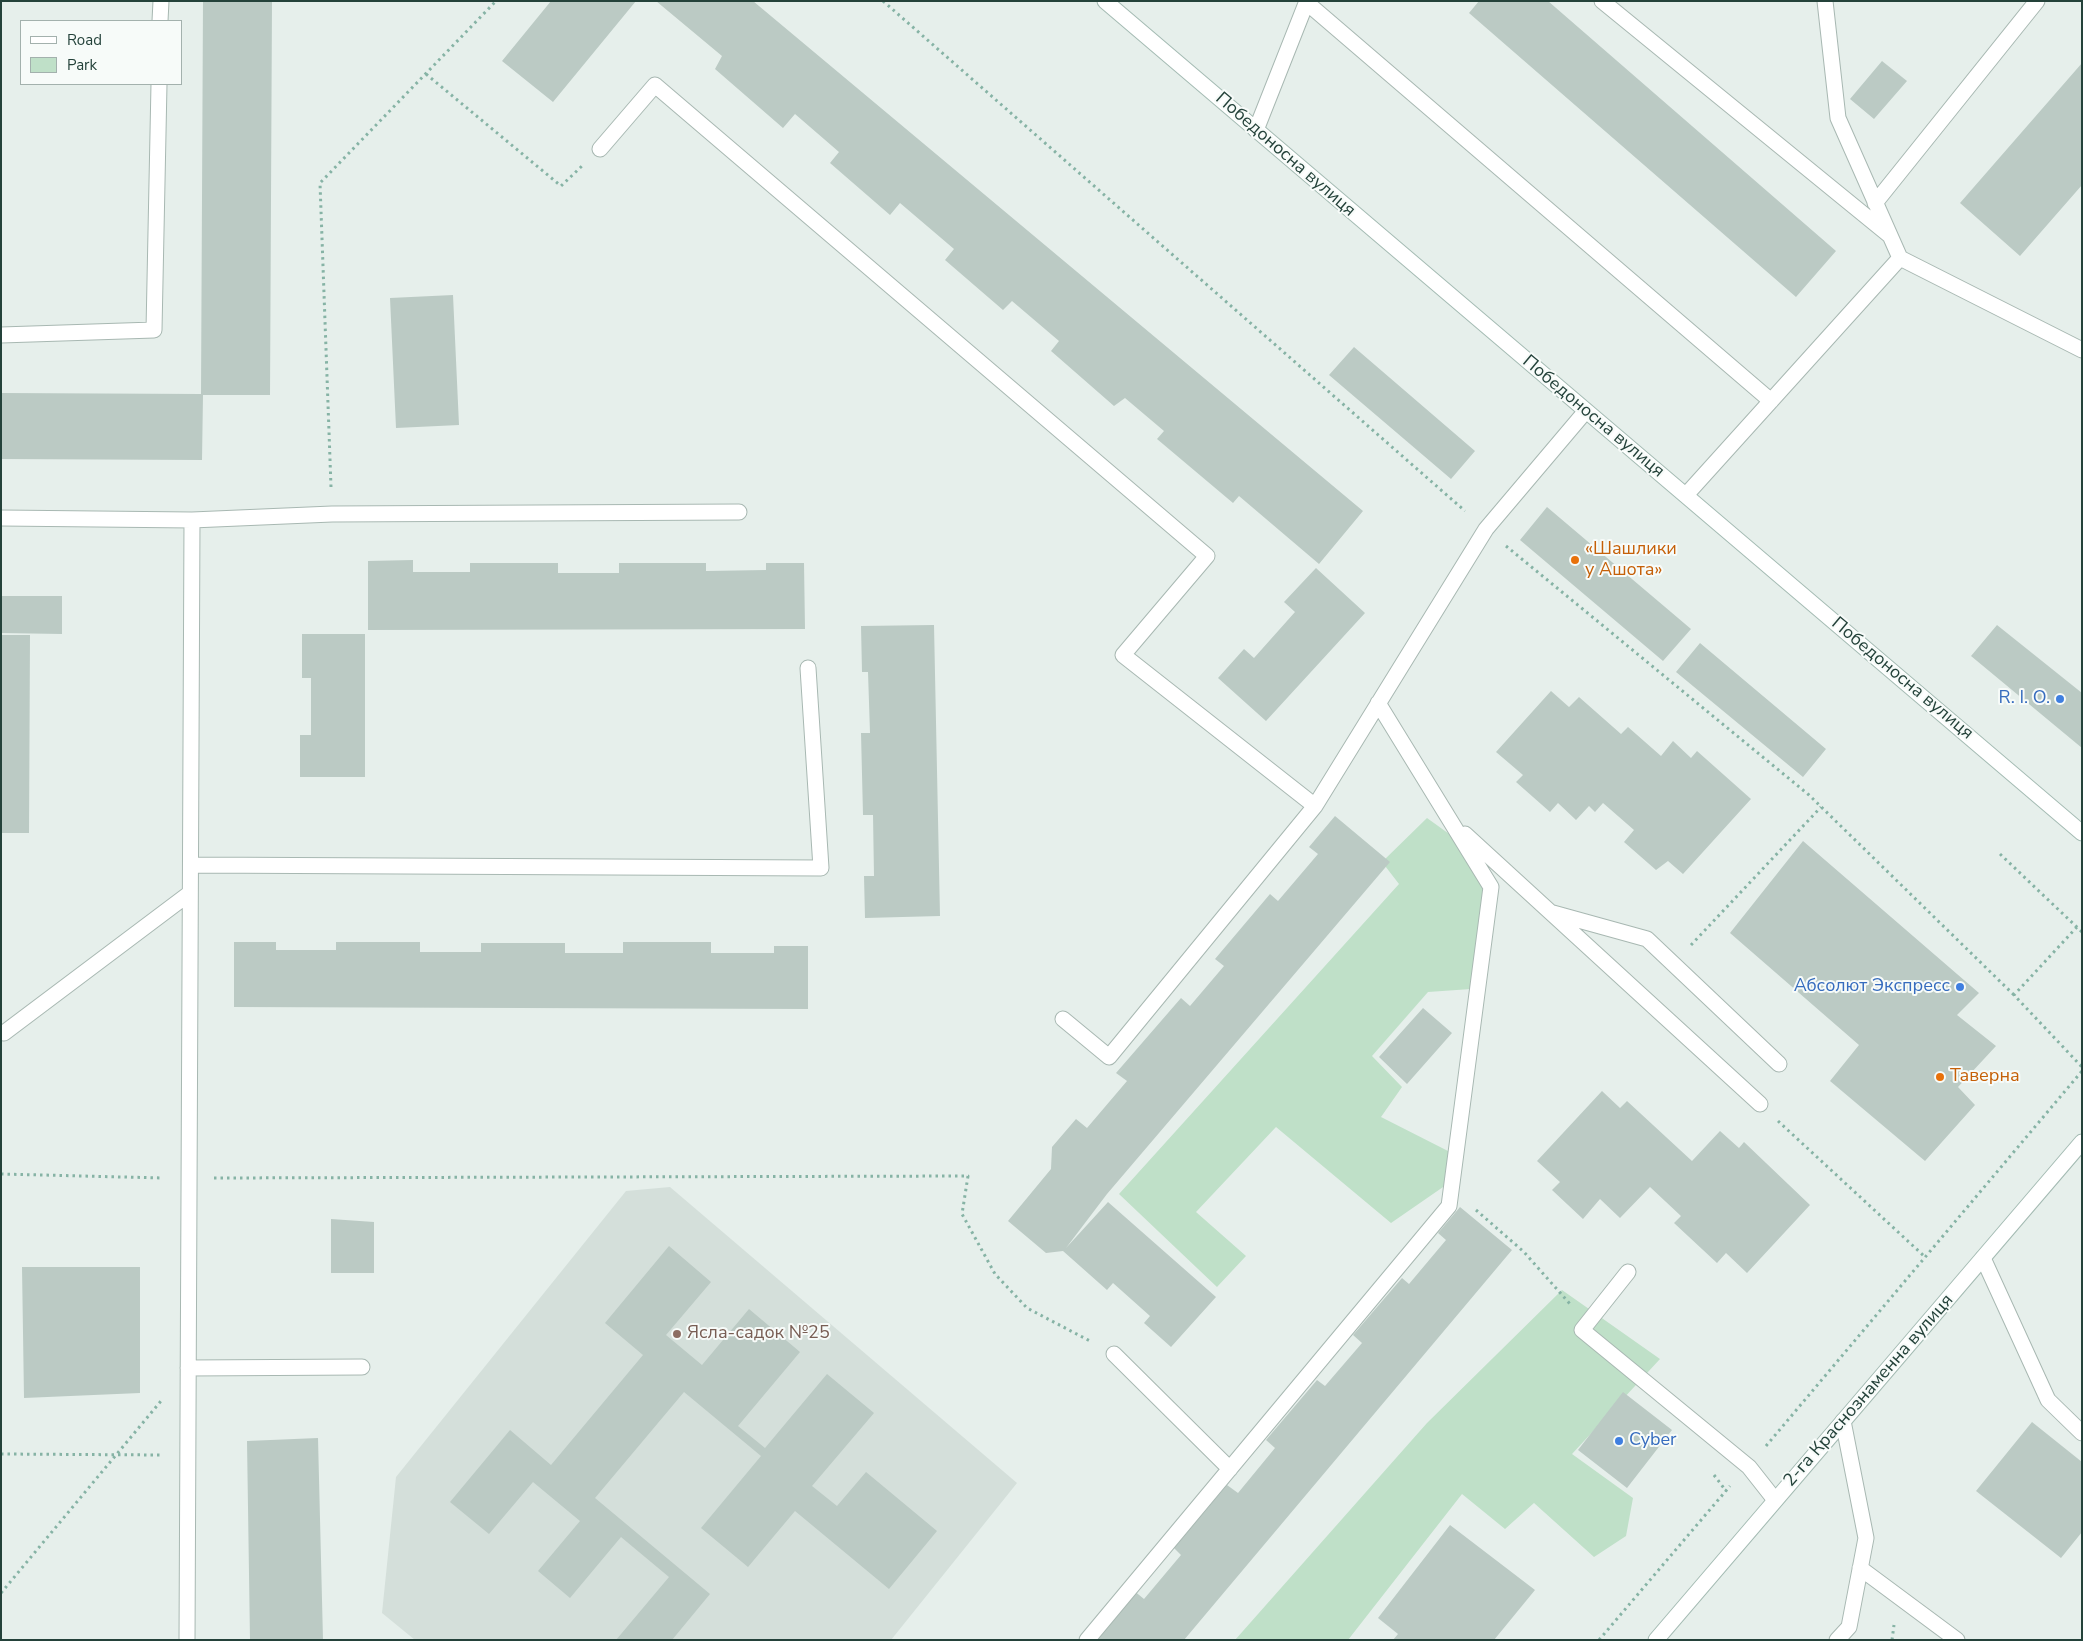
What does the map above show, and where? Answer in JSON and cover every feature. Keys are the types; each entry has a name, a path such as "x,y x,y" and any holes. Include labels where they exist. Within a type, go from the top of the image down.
{"street":[{"path":"160,20 161,1"},
{"name":"Победоносна вулиця","path":"1105,1 2082,833"},
{"path":"1602,1 1889,235"},
{"path":"1825,1 1838,118 1900,258 2082,350"},
{"path":"1875,203 2036,1"},
{"path":"1256,130 1307,2 1770,401"},
{"path":"1,334 154,330 159,85"},
{"path":"600,149 655,85 1206,556 1123,655 1315,806"},
{"path":"1686,495 1900,258"},
{"path":"1063,1019 1109,1057 1315,806 1486,529 1586,412"},
{"path":"1,518 192,520 332,514 739,512"},
{"path":"187,1640 192,520"},
{"path":"191,865 821,868 808,668"},
{"path":"1087,1640 1449,1206 1491,887 1378,703"},
{"path":"1451,821 1760,1104"},
{"path":"4,1033 190,893"},
{"path":"1549,912 1647,939 1778,1064"},
{"name":"2-га Краснознаменна вулиця","path":"1656,1640 2082,1142"},
{"path":"1983,1258 2048,1400 2082,1433"},
{"path":"1628,1272 1582,1330 1749,1467 1775,1500"},
{"path":"1114,1354 1230,1469"},
{"path":"188,1368 362,1367"},
{"path":"1837,1640 1849,1627 1866,1538 1843,1421"},
{"path":"1860,1568 1957,1640"}],"path":[{"path":"332,514 320,183 496,1"},
{"path":"883,1 1486,529 1821,807 2014,995 2082,1068"},
{"path":"426,74 561,186 600,149"},
{"path":"1673,963 1821,807"},
{"path":"2000,854 2082,932"},
{"path":"2014,995 2077,927"},
{"path":"1760,1104 1924,1256 2082,1071"},
{"path":"1,1174 189,1178 968,1176 962,1214 995,1274 1027,1308 1114,1354"},
{"path":"1,1593 188,1368"},
{"path":"1,1454 188,1456"}],"shaded area":[{"name":"Ясла-садок №25","path":"670,1187 1017,1483 891,1640 415,1640 382,1613 396,1477 626,1191"}],"green space":[{"path":"1427,818 1452,836 1486,887 1471,989 1428,992 1372,1056 1402,1087 1381,1117 1448,1151 1446,1185 1391,1223 1276,1127 1196,1212 1246,1256 1217,1287 1119,1194 1399,884 1382,862"},
{"path":"1562,1290 1660,1359 1572,1454 1633,1498 1626,1536 1594,1557 1534,1503 1505,1529 1462,1494 1348,1640 1235,1640 1427,1423"}],"building":[{"path":"203,1 272,1 270,395 203,395 202,460 1,459 1,393 201,394"},
{"path":"551,1 636,1 553,102 502,61"},
{"path":"656,1 753,1 1363,511 1319,564 1239,496 1233,503 1157,439 1164,431 1125,398 1114,406 1051,351 1059,341 1012,301 1003,310 945,260 954,249 900,203 890,215 830,163 839,152 795,114 783,128 715,69 722,56"},
{"path":"1479,1 1548,1 1836,251 1796,297 1469,13"},
{"path":"1882,61 1907,81 1874,119 1850,99"},
{"path":"2082,63 2082,185 2020,256 1960,203"},
{"path":"453,295 459,425 396,428 390,298"},
{"path":"1354,347 1475,451 1451,479 1329,375"},
{"path":"1547,507 1691,629 1663,661 1520,540"},
{"path":"413,560 413,572 470,572 470,563 558,563 558,573 619,573 619,563 706,563 706,571 766,570 766,563 804,563 805,629 368,630 368,561"},
{"path":"1316,568 1365,613 1266,721 1218,678 1244,649 1254,658 1295,612 1284,602"},
{"path":"1,596 62,596 62,634 1,633"},
{"path":"934,625 940,916 865,918 864,876 874,876 873,815 863,815 861,733 870,733 868,672 862,672 861,626"},
{"path":"1997,625 2082,693 2082,748 1971,656"},
{"path":"302,634 365,634 365,777 300,777 300,735 311,735 311,678 302,678"},
{"path":"1,635 30,635 29,833 1,833"},
{"path":"1700,643 1826,749 1803,777 1676,672"},
{"path":"1551,691 1569,707 1579,697 1621,734 1628,727 1661,756 1673,741 1691,758 1697,751 1751,799 1683,874 1668,861 1656,870 1624,842 1634,830 1603,803 1595,812 1589,806 1576,820 1558,803 1550,812 1516,782 1523,775 1496,752"},
{"path":"1335,816 1390,862 1107,1194 1066,1248 1108,1202 1216,1297 1171,1347 1144,1323 1150,1316 1113,1283 1107,1290 1063,1251 1046,1253 1008,1221 1051,1169 1052,1147 1076,1119 1087,1128 1127,1081 1116,1073 1181,998 1190,1006 1224,966 1215,959 1270,894 1278,901 1318,854 1309,847"},
{"path":"1803,841 1979,993 1957,1015 1996,1046 1958,1087 1975,1105 1925,1161 1830,1081 1859,1045 1730,933"},
{"path":"234,942 276,942 276,950 336,950 336,942 420,942 420,952 481,952 481,943 565,943 565,953 623,953 623,942 711,942 711,953 774,953 774,946 808,946 808,1009 234,1007"},
{"path":"1423,1008 1452,1033 1407,1084 1379,1057"},
{"path":"1602,1091 1620,1108 1627,1101 1692,1161 1720,1131 1739,1148 1744,1142 1810,1205 1747,1273 1726,1253 1717,1263 1674,1223 1681,1216 1650,1187 1620,1218 1600,1199 1583,1219 1552,1190 1560,1182 1537,1161"},
{"path":"1460,1207 1512,1250 1184,1640 1091,1640 1133,1590 1144,1599 1181,1555 1174,1548 1227,1485 1238,1493 1275,1448 1266,1440 1317,1380 1325,1386 1362,1343 1353,1335 1402,1278 1409,1284 1446,1240 1438,1233"},
{"path":"331,1219 374,1222 374,1273 331,1273"},
{"path":"669,1246 711,1282 666,1335 702,1365 749,1309 800,1352 738,1426 765,1448 827,1374 874,1413 812,1486 837,1506 866,1472 937,1531 889,1589 795,1511 748,1567 701,1528 761,1456 684,1392 595,1498 710,1594 672,1640 616,1640 669,1577 621,1537 570,1598 538,1571 580,1521 533,1482 489,1534 450,1502 510,1430 551,1465 643,1355 605,1323"},
{"path":"22,1267 140,1267 140,1393 24,1398"},
{"path":"1623,1392 1672,1430 1627,1488 1578,1450"},
{"path":"2032,1422 2082,1462 2082,1532 2061,1558 1976,1491"},
{"path":"318,1438 323,1640 250,1640 247,1441"},
{"path":"1450,1525 1535,1590 1494,1640 1393,1640 1398,1634 1378,1618"}],"place":[{"name":"«Шашлики у Ашота»","path":"1575,560"},
{"name":"R. I. O.","path":"2060,699"},
{"name":"Абсолют Экспресс","path":"1960,987"},
{"name":"Таверна","path":"1940,1077"},
{"name":"Ясла-садок №25","path":"677,1334"},
{"name":"Cyber","path":"1619,1441"}]}
